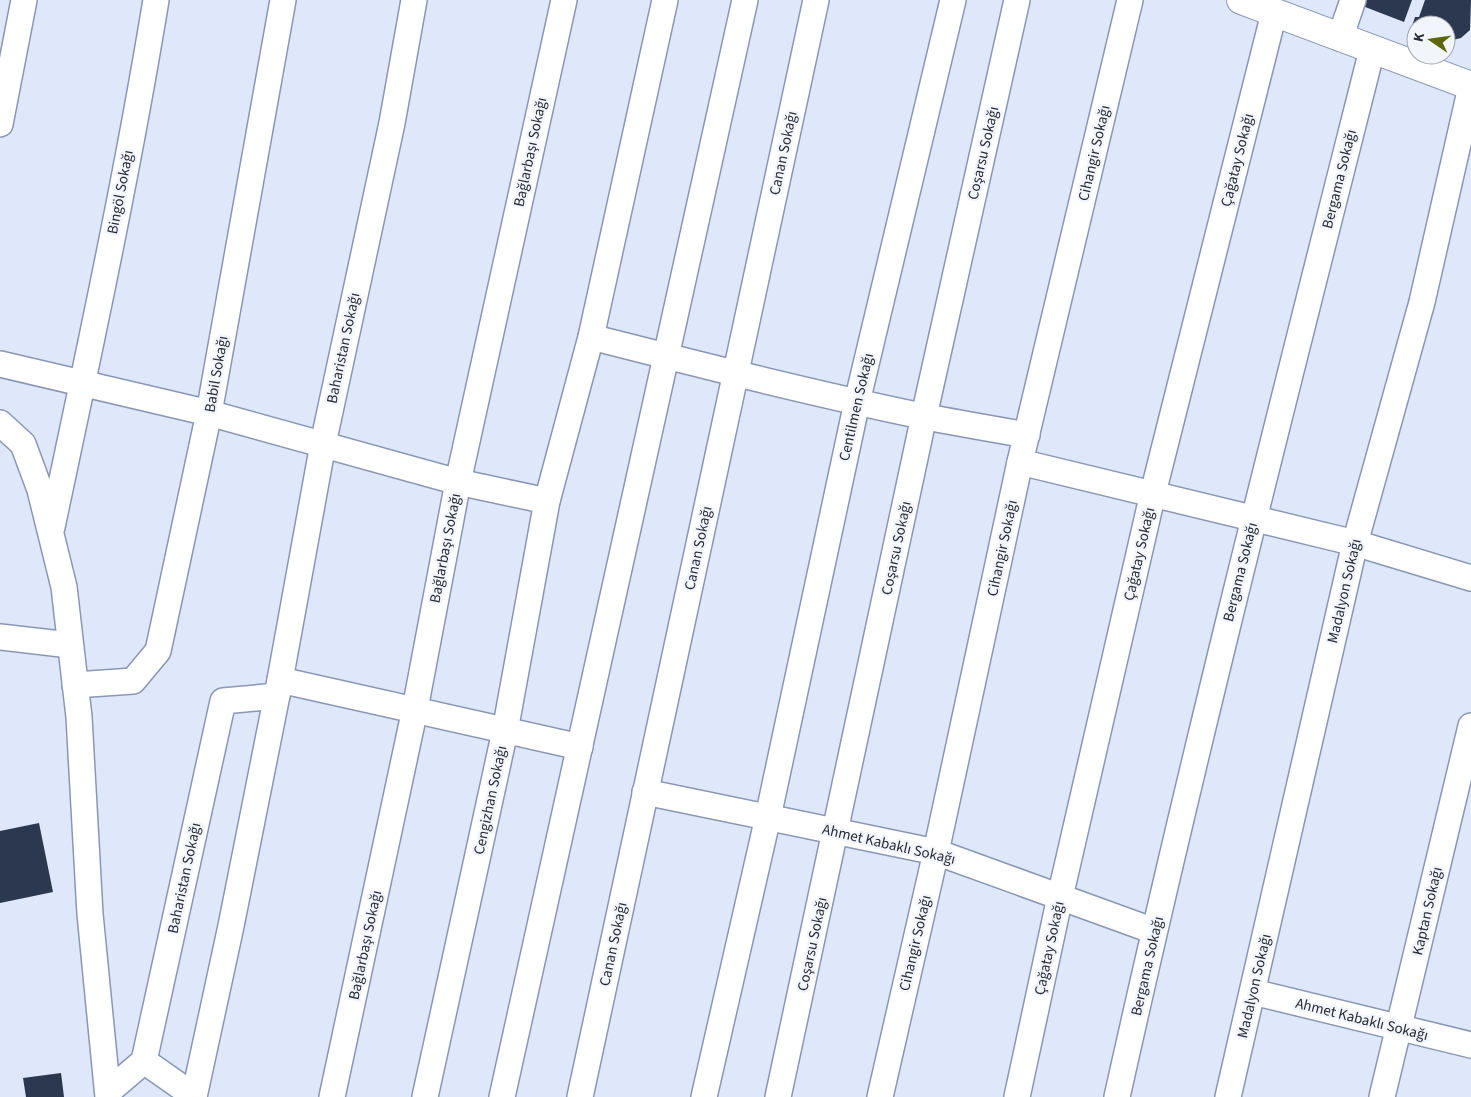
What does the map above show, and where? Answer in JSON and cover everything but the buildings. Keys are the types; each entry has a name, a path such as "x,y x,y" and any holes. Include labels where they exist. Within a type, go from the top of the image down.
{"street":[{"path":"0,124 24,0"},
{"name":"Bingöl Sokağı","path":"51,533 83,383 144,73 156,0"},
{"name":"Babil Sokağı","path":"75,685 133,681 158,651 209,412 282,0"},
{"name":"Baharistan Sokağı","path":"194,1097 279,688 323,444 390,133 414,0"},
{"name":"Bağlarbaşı Sokağı","path":"332,1097 415,709 458,482 564,0"},
{"name":"Cengizhan Sokağı","path":"425,1097 505,731 547,501 591,337 665,0"},
{"path":"502,1097 745,0"},
{"name":"Canan Sokağı","path":"580,1097 816,0"},
{"name":"Centilmen Sokağı","path":"704,1097 768,817 857,402 953,0"},
{"name":"Coşarsu Sokağı","path":"778,1097 924,416 1017,0"},
{"name":"Cihangir Sokağı","path":"880,1097 936,852 1020,462 1130,0"},
{"path":"1241,0 1471,87"},
{"path":"1340,38 1353,0"},
{"name":"Çağatay Sokağı","path":"1017,1097 1060,897 1153,493 1274,13"},
{"name":"Bergama Sokağı","path":"1117,1097 1154,930 1254,518 1372,50"},
{"name":"Madalyon Sokağı","path":"1228,1097 1354,543 1422,302 1471,87"},
{"path":"591,337 736,374 857,402 1027,435"},
{"path":"0,364 209,412 458,482 547,501"},
{"path":"0,423 23,444 40,490 64,587 79,718 90,914 108,1094"},
{"path":"1020,462 1354,543 1471,578"},
{"path":"0,637 70,645"},
{"path":"279,688 415,709 580,747"},
{"name":"Baharistan Sokağı","path":"144,1060 223,702 279,688"},
{"name":"Kaptan Sokağı","path":"1382,1097 1471,726"},
{"name":"Ahmet Kabaklı Sokağı","path":"645,792 936,852 1154,930"},
{"name":"Ahmet Kabaklı Sokağı","path":"1253,992 1471,1045"},
{"path":"108,1094 144,1060 194,1097"}]}
